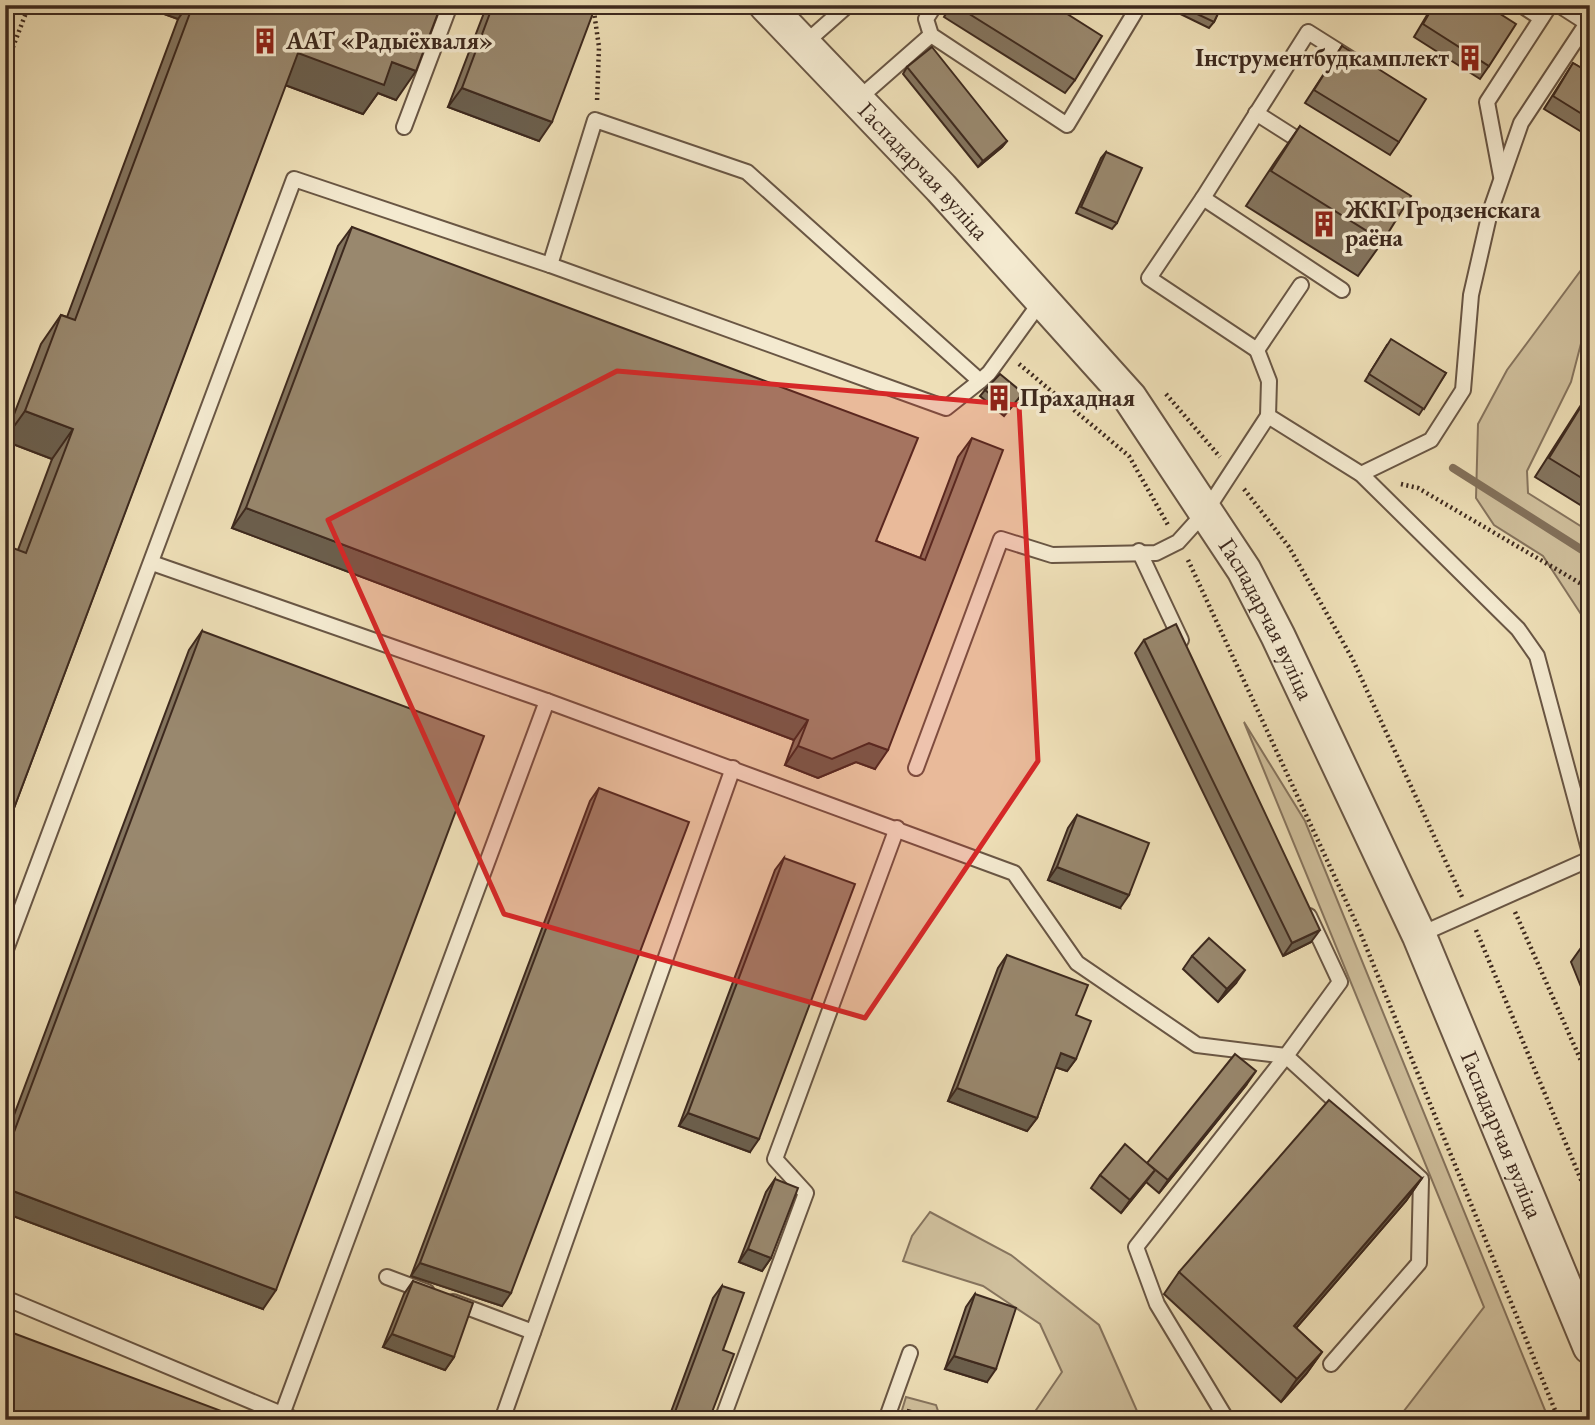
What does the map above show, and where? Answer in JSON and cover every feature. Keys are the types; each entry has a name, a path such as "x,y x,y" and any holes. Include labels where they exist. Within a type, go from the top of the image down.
{"street":[{"name":"Гаспадарчая вуліца","path":"766,5 941,188 1130,398 1244,570 1278,636 1419,935 1590,1347"}],"lane":[{"path":"404,127 450,5"},
{"path":"803,45 848,5"},
{"path":"935,5 926,19 931,35 1067,125 1136,12 1125,5"},
{"path":"1521,5 1541,18"},
{"path":"1502,179 1487,102 1550,5"},
{"path":"1361,474 1431,440 1462,390 1471,295 1502,179 1521,123 1588,19 1559,5"},
{"path":"916,768 1000,539 1052,555 1156,552 1178,542 1206,511 1268,416 1269,381 1257,350 1149,278 1308,32 1362,66"},
{"path":"856,101 931,35"},
{"path":"1256,113 1324,155"},
{"path":"550,265 595,120 747,172 980,380"},
{"path":"5,952 294,179 550,265 946,408 980,380 1042,300"},
{"path":"1203,198 1342,290"},
{"path":"1257,350 1301,285"},
{"path":"1268,416 1361,474 1518,629 1537,656 1590,853"},
{"path":"1139,551 1187,652"},
{"path":"152,563 548,701 1014,873 1077,963 1197,1045 1286,1056 1421,1179 1419,1263 1331,1364"},
{"path":"281,1417 548,701"},
{"path":"502,1420 733,768"},
{"path":"722,1420 806,1193 775,1159 897,828"},
{"path":"1419,935 1590,859"},
{"path":"1227,1420 1157,1304 1136,1247 1286,1056 1340,982 1304,906"},
{"path":"387,1277 534,1332"},
{"path":"5,1298 281,1417 296,1420"},
{"path":"886,1420 910,1353"}],"path":[{"path":"5,68 29,5"},
{"path":"593,5 600,47 595,120"},
{"path":"1004,351 1129,456 1206,590 1358,927 1559,1420"},
{"path":"1361,474 1418,488 1590,589"},
{"path":"1512,893 1515,914 1590,1081"}],"highlighted area":[{"path":"617,371 1019,405 1038,761 865,1018 504,914 328,520"}],"shaded area":[{"path":"1590,258 1590,329 1584,332 1571,382 1527,471 1528,493 1590,532 1590,628 1543,556 1494,525 1476,498 1478,424 1507,370"},
{"path":"1244,722 1305,821 1549,1420 1397,1420 1484,1307"},
{"path":"930,1212 1011,1255 1099,1325 1141,1420 1034,1420 1034,1413 1062,1372 1040,1324 983,1286 903,1261 912,1236"},
{"path":"906,1397 936,1405 941,1420 899,1420"}],"building":[{"path":"193,5 441,5 416,71 392,62 384,85 298,53 5,832 5,545 26,553 73,429 25,411 61,315 75,320"},
{"path":"493,5 596,5 552,122 462,88"},
{"path":"955,5 1053,5 1102,36 1075,80"},
{"path":"1178,5 1222,5 1214,22"},
{"name":"Інструментбудкамплект","path":"1434,5 1486,5 1516,24 1489,66 1423,24"},
{"path":"1342,46 1426,99 1399,142 1314,90"},
{"path":"932,47 1007,141 983,161 907,67"},
{"path":"1573,63 1590,73 1590,119 1553,96"},
{"path":"1300,126 1411,196 1383,241 1271,171"},
{"path":"1106,152 1142,168 1117,223 1081,207"},
{"path":"352,227 918,438 876,541 925,560 972,438 1003,450 888,750 869,743 832,759 798,746 808,720 246,508"},
{"path":"1391,339 1446,373 1424,409 1369,374"},
{"name":"Прахадная","path":"1000,374 1023,393 1009,410 985,390"},
{"path":"1590,392 1590,483 1549,458"},
{"path":"1176,624 1320,930 1292,943 1144,640"},
{"path":"202,631 484,736 276,1290 5,1188 5,1156"},
{"path":"599,788 689,822 511,1293 420,1263"},
{"path":"1077,815 1149,843 1129,895 1057,867"},
{"path":"784,858 855,884 759,1139 688,1113"},
{"path":"1209,938 1245,970 1227,989 1192,956"},
{"path":"1007,955 1088,985 1076,1015 1091,1021 1076,1059 1061,1053 1037,1118 957,1088"},
{"path":"1235,1054 1256,1071 1168,1180 1147,1163"},
{"path":"1329,1100 1422,1178 1294,1326 1322,1352 1297,1379 1179,1272"},
{"path":"1125,1144 1155,1170 1130,1200 1100,1175"},
{"path":"775,1179 798,1188 771,1258 748,1249"},
{"path":"413,1281 473,1303 454,1357 392,1334"},
{"path":"722,1286 744,1293 723,1350 734,1354 709,1420 672,1420"},
{"path":"975,1294 1016,1308 996,1369 954,1356"},
{"path":"5,1330 232,1415 230,1420 5,1420"},
{"path":"908,1410 934,1417 933,1420 906,1420"}],"waterway":[{"path":"1453,468 1590,555"}],"place":[{"name":"ААТ «Радыёхваля»","path":"265,41"},
{"name":"Інструментбудкамплект","path":"1470,58"},
{"name":"ЖКГ Гродзенскага раёна","path":"1324,224"},
{"name":"Прахадная","path":"999,398"}]}
